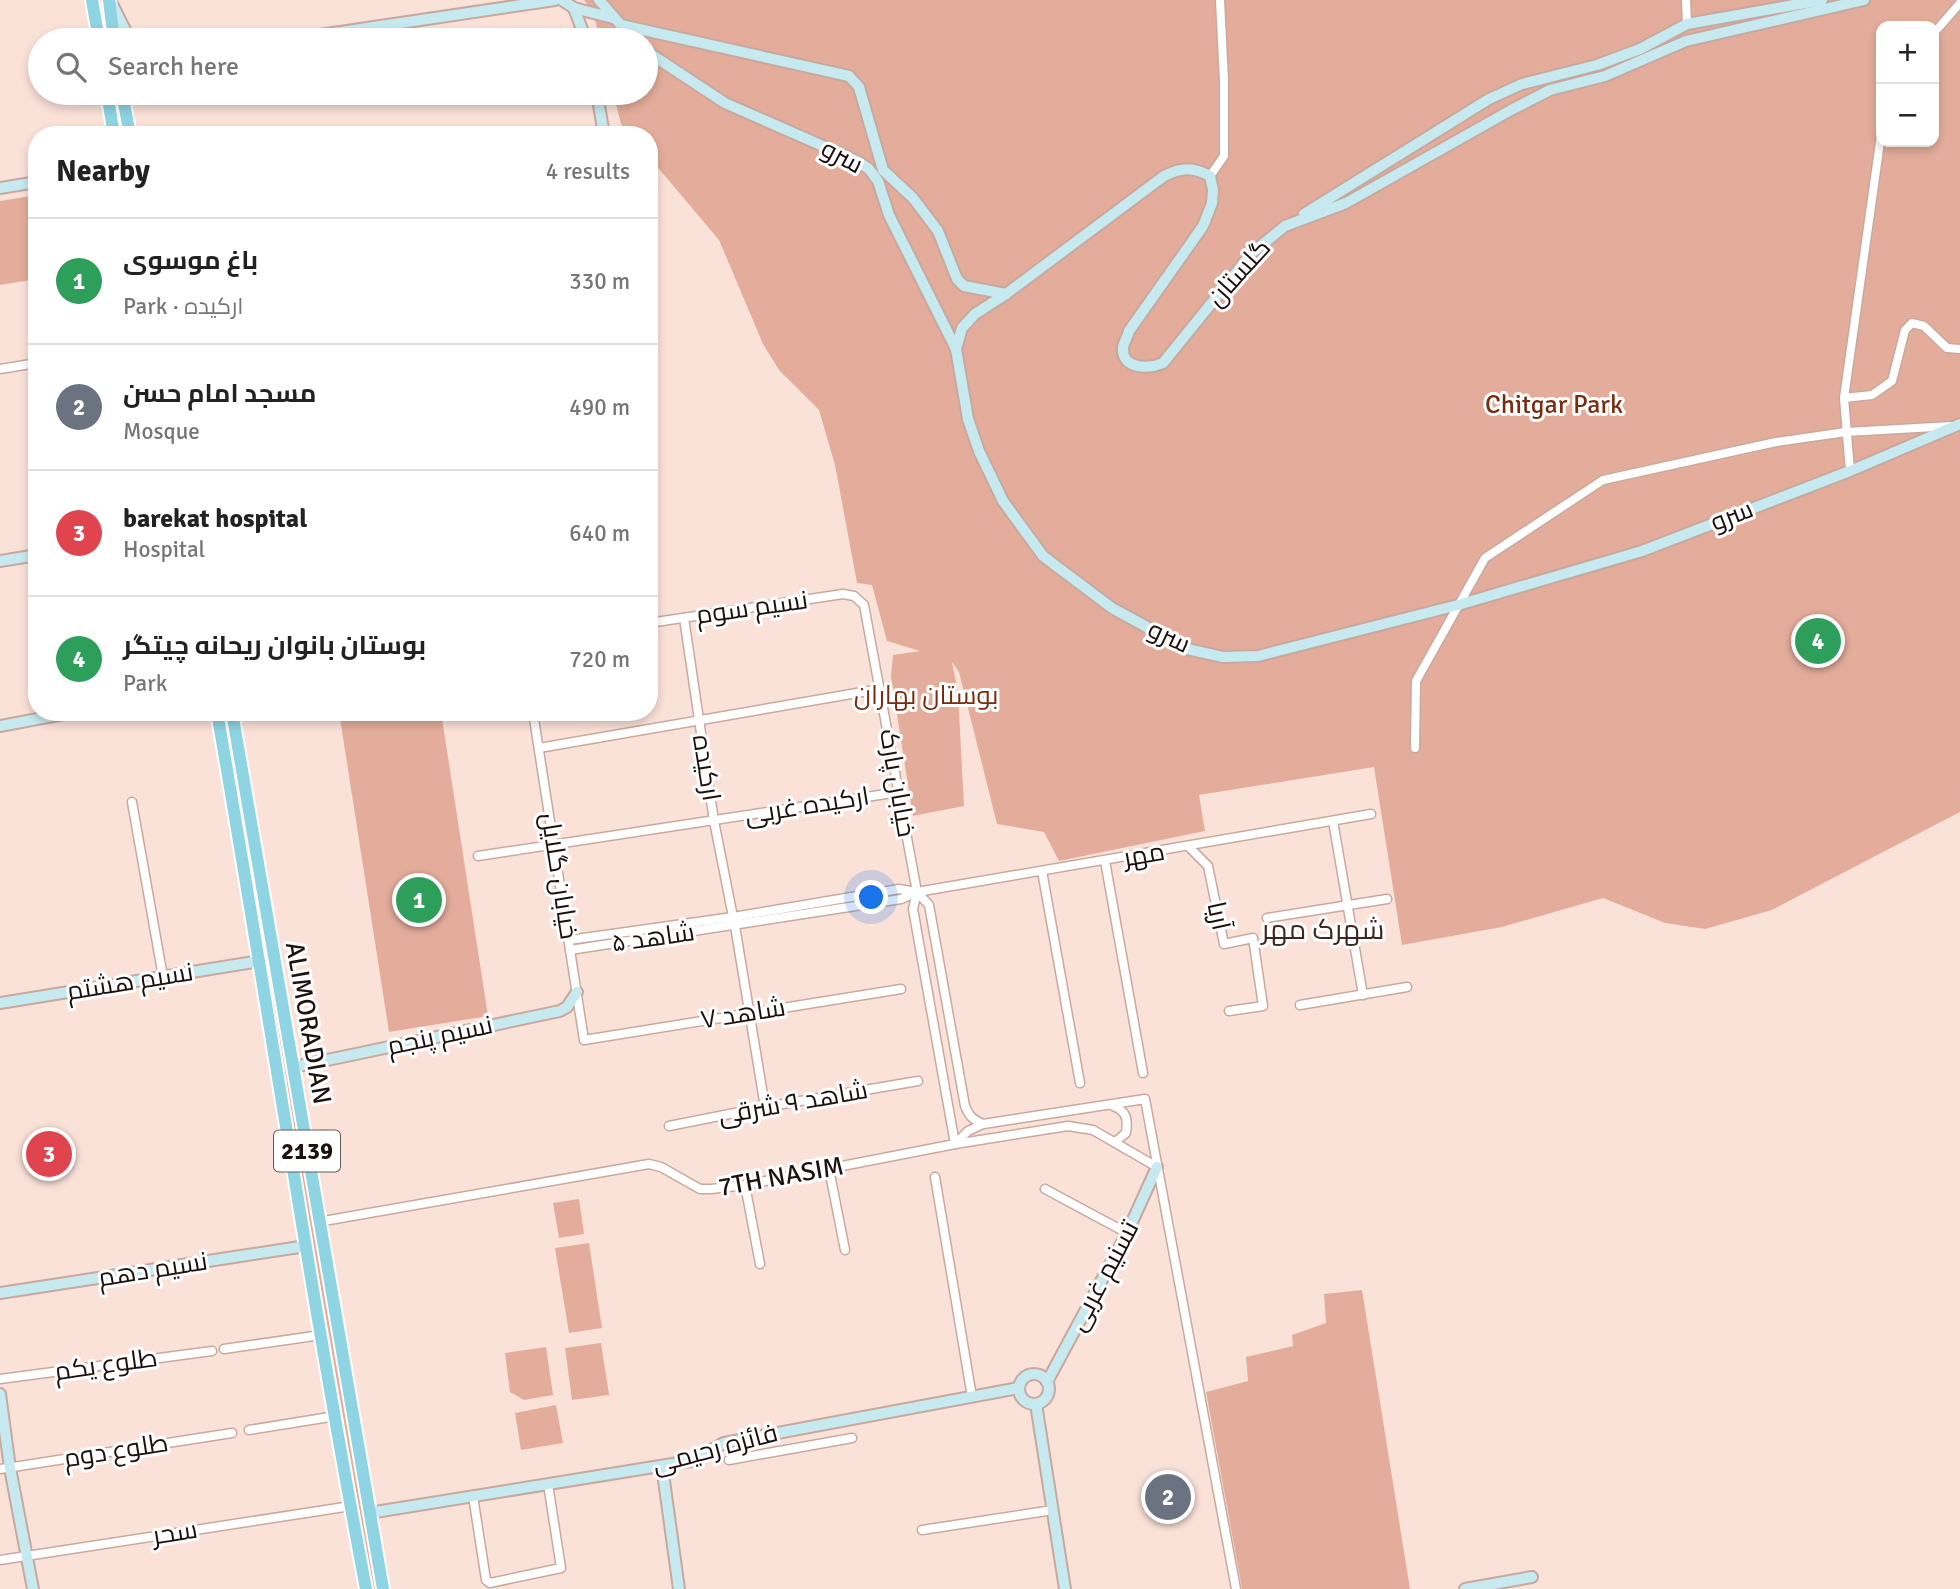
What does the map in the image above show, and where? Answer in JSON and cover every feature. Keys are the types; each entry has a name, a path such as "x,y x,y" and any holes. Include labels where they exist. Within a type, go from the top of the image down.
{"main road":[{"path":"92,0 97,28"},
{"path":"109,0 112,28"},
{"path":"109,105 112,126"},
{"path":"124,105 128,126"},
{"name":"ALIMORADIAN","path":"217,721 366,1589"},
{"name":"ALIMORADIAN","path":"234,721 383,1589"}],"street":[{"path":"109,0 124,28"},
{"path":"376,28 555,0"},
{"path":"562,0 574,8 643,28"},
{"path":"599,0 620,28"},
{"path":"956,349 962,328 975,314 1006,294 1164,176 1180,169 1196,169 1210,176 1224,156 1220,0"},
{"path":"1686,0 1686,24"},
{"path":"1285,226 1489,99 1522,84 1597,65 1640,49 1686,24 1822,0"},
{"name":"گلستان","path":"1210,176 1212,203 1203,226 1129,331 1123,348 1125,356 1133,365 1149,369 1163,363 1252,253 1285,226 1346,203 1550,90 1605,76 1686,41 1864,0"},
{"path":"1939,27 1960,3"},
{"path":"574,8 582,28"},
{"path":"658,32 849,76 859,87 883,170 913,198 938,231 957,279 964,286 1006,294"},
{"name":"سرو","path":"658,59 725,103 857,160 869,169 878,181 889,215 956,349 968,419 979,451 1003,501 1043,556 1112,608 1181,647 1223,657 1258,656 1458,605 1642,551 1850,471 1959,424"},
{"path":"599,105 602,126"},
{"path":"1850,471 1844,398 1879,147"},
{"path":"0,188 28,183"},
{"path":"1844,398 1871,395 1892,381 1905,330 1912,323 1924,326 1947,348 1960,349"},
{"path":"0,369 28,364"},
{"path":"1415,748 1416,681 1485,558 1603,480 1776,442 1846,432 1959,424"},
{"path":"0,561 28,556"},
{"name":"نسیم سوم","path":"658,622 844,594 854,596"},
{"name":"خیابان پارک","path":"854,596 860,599 867,610 917,892 913,909 955,1144"},
{"name":"ارکیده","path":"684,618 715,821 733,917"},
{"path":"539,748 880,689"},
{"path":"0,726 28,721"},
{"name":"خیابان گلایل","path":"534,721 584,1040"},
{"name":"ارکیده غربی","path":"554,845 899,792"},
{"path":"132,802 163,977"},
{"name":"مهر","path":"917,892 1105,862 1371,814"},
{"path":"1334,821 1363,995"},
{"path":"478,856 554,845"},
{"name":"آریا","path":"1189,847 1208,866 1224,944 1253,938 1263,1006 1229,1011"},
{"path":"1105,862 1143,1073"},
{"path":"1042,872 1080,1083"},
{"name":"شاهد ۵","path":"569,940 733,917 899,889 917,892"},
{"name":"خیابان پارک","path":"917,892 929,905 965,1106 968,1115 983,1124"},
{"name":"شاهد ۵","path":"570,950 901,900 917,892"},
{"path":"1267,918 1387,899"},
{"path":"735,926 765,1107"},
{"name":"نسیم هشتم","path":"0,1003 260,961"},
{"path":"1300,1005 1407,987"},
{"name":"شاهد ۷","path":"584,1040 901,989"},
{"name":"نسیم پنجم","path":"294,1067 560,1011 567,1007 577,992"},
{"name":"شاهد ۹ شرقی","path":"669,1126 918,1082"},
{"path":"955,1144 968,1131 983,1124 1145,1099 1236,1589"},
{"path":"1111,1105 1122,1110 1128,1120 1126,1133 1115,1142"},
{"name":"7TH NASIM","path":"318,1222 649,1164 669,1171 700,1189 745,1185 955,1144 1068,1126 1093,1130 1157,1167"},
{"name":"تسنیم غربی","path":"1047,1382 1127,1233 1157,1167"},
{"path":"829,1169 845,1250"},
{"path":"935,1177 972,1397"},
{"path":"745,1185 760,1264"},
{"path":"1045,1189 1127,1233"},
{"name":"نسیم دهم","path":"0,1293 306,1246"},
{"path":"224,1349 321,1335"},
{"name":"طلوع یکم","path":"0,1379 212,1351"},
{"path":"1031,1375 1040,1376 1047,1382 1047,1396 1036,1404 1024,1400 1019,1388 1023,1380 1031,1375"},
{"name":"فائزه رحیمی","path":"369,1513 691,1461 724,1443 1019,1388"},
{"path":"0,1394 5,1469 33,1589"},
{"path":"1036,1404 1065,1589"},
{"path":"249,1430 336,1416"},
{"name":"طلوع دوم","path":"5,1469 232,1433"},
{"path":"765,1434 768,1453"},
{"path":"729,1460 852,1438"},
{"path":"662,1466 680,1589"},
{"path":"473,1496 486,1580 490,1583 561,1568 548,1484"},
{"name":"سحر","path":"0,1560 351,1506"},
{"path":"922,1530 1053,1510"},
{"path":"1465,1589 1532,1577"}],"green space":[{"name":"Chitgar Park","path":"584,0 1960,0 1960,812 1772,910 1705,929 1665,923 1603,898 1502,927 1402,945 1374,767 1199,795 1205,831 1059,861 1044,832 997,824 959,672 952,662 958,693 964,806 913,816 891,677 893,655 920,651 887,641 872,585 857,583 835,465 819,410 779,370 763,344 719,240 658,168 658,126 621,124 616,105 658,105 658,28 597,28 593,12"},
{"path":"28,196 28,280 0,285 0,201"},
{"path":"223,721 228,721 378,1589 373,1589"},
{"path":"340,721 442,721 488,1016 389,1032"},
{"path":"579,1199 584,1234 559,1238 553,1203"},
{"path":"589,1243 602,1328 569,1333 555,1248"},
{"path":"1362,1290 1410,1589 1242,1589 1206,1392 1248,1381 1246,1357 1293,1346 1292,1335 1326,1323 1324,1294"},
{"path":"601,1343 609,1395 572,1400 565,1348"},
{"path":"546,1347 553,1395 524,1400 510,1392 505,1353"},
{"path":"556,1405 563,1443 521,1450 515,1413"}],"place":[{"name":"بوستان بانوان ریحانه چیتگر","path":"1818,641"},
{"name":"باغ موسوی","path":"419,900"},
{"name":"barekat hospital","path":"49,1154"},
{"name":"مسجد امام حسن","path":"1168,1497"}],"district":[{"name":"شهرک مهر","path":"1323,930"}],"park label":[{"name":"بوستان بهاران","path":"926,696"}]}
